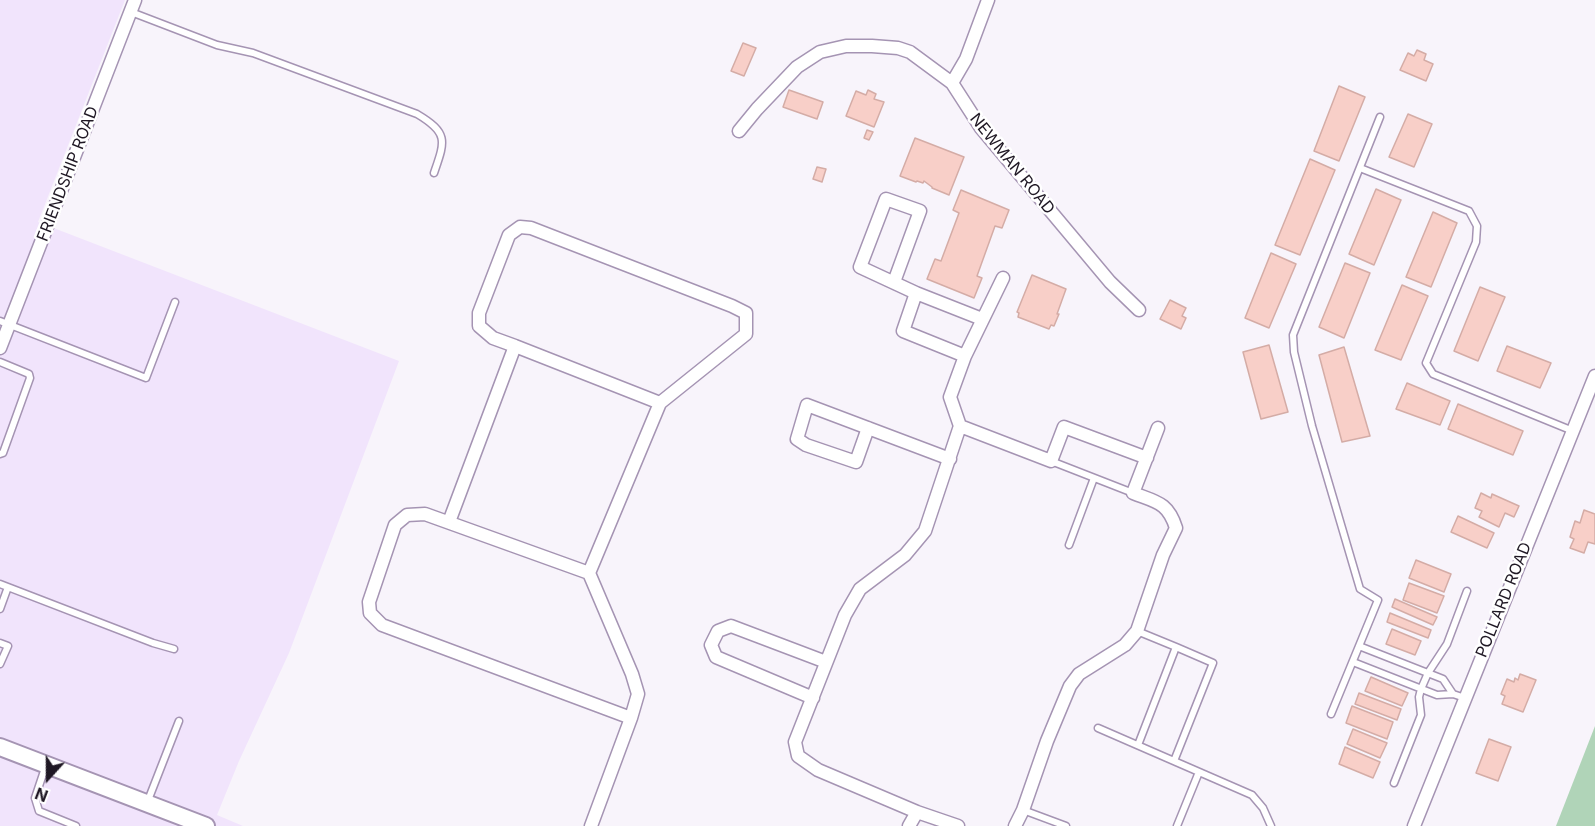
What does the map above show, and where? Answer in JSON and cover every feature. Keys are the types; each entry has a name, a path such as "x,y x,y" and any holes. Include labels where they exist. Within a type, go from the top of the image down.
{"street":[{"path":"952,83 966,59 988,0"},
{"name":"FRIENDSHIP ROAD","path":"0,348 4,323 133,6"},
{"name":"NEWMAN ROAD","path":"739,131 797,67 820,52 846,46 898,48 921,58 952,83 981,128 1110,282 1138,310"},
{"path":"894,282 920,211 886,199 860,267 916,293 982,319"},
{"path":"591,826 632,718 638,694 632,674 589,573 660,403 746,334 746,313 542,232 520,227 509,235 479,313 479,326 493,338 660,403"},
{"path":"958,826 917,812 818,770 798,756 795,742 846,615 860,590 905,555 925,531 960,426 950,397 965,356 1003,278"},
{"path":"916,293 903,332 965,356"},
{"path":"450,522 515,346"},
{"name":"POLLARD ROAD","path":"1414,826 1595,376"},
{"path":"868,428 856,462 806,445 797,439 807,405 868,428 950,459"},
{"path":"960,426 1051,461 1064,426 1147,458"},
{"path":"1015,826 1070,686 1079,674 1125,645 1137,631 1163,555 1176,528 1172,514 1163,505 1133,493 1158,428"},
{"path":"589,573 450,522 425,514 407,514 395,525 369,602 370,613 382,625 632,718"},
{"path":"813,698 716,657 711,645 718,631 731,626 826,662"},
{"path":"0,747 206,826"},
{"path":"909,826 917,812"}],"lane":[{"path":"133,6 217,45 253,53 417,114 436,126 442,138 442,150 434,173"},
{"path":"1331,714 1378,600 1360,589 1312,426 1294,352 1293,335 1380,117"},
{"path":"1360,168 1469,211 1477,226 1476,242 1426,363 1433,374 1572,431"},
{"path":"4,323 146,378 175,302"},
{"path":"0,362 29,374 30,378 3,453 0,454"},
{"path":"1051,461 1133,493"},
{"path":"1069,545 1094,478"},
{"path":"0,584 153,644 174,649"},
{"path":"0,609 8,587"},
{"path":"1394,783 1421,715 1419,697 1421,689 1428,673 1447,644 1467,591"},
{"path":"1137,631 1213,663 1174,761"},
{"path":"0,643 8,646 0,664"},
{"path":"1138,745 1176,646"},
{"path":"1359,646 1443,679 1453,694"},
{"path":"1353,662 1437,695 1453,694 1465,698"},
{"path":"147,803 179,721"},
{"path":"1098,728 1252,795 1263,808 1271,826"},
{"path":"46,764 35,798 39,811 76,826"},
{"path":"1177,826 1199,772"},
{"path":"1023,810 1066,826"}],"shaded area":[{"path":"0,0 125,0 38,222 399,361 289,653 239,761 217,815 243,826 0,826"}],"green space":[{"path":"1595,726 1595,826 1556,826"}],"building":[{"path":"743,43 756,48 744,76 731,71"},
{"path":"1417,50 1426,54 1424,60 1433,64 1426,81 1400,70 1408,53 1414,56"},
{"path":"1339,86 1365,97 1339,161 1314,151"},
{"path":"789,90 823,102 817,119 783,107"},
{"path":"868,90 876,94 874,99 884,102 874,127 846,116 856,91 866,95"},
{"path":"1408,114 1432,124 1414,167 1389,157"},
{"path":"867,130 873,132 869,140 864,138"},
{"path":"915,138 964,157 949,195 932,188 924,181 923,183 916,182 900,176"},
{"path":"1310,159 1335,170 1300,255 1275,245"},
{"path":"817,167 826,169 822,182 813,179"},
{"path":"1376,189 1401,200 1374,265 1349,254"},
{"path":"961,190 1009,210 1002,228 995,226 977,276 982,278 974,298 927,279 935,259 941,261 959,213 953,210"},
{"path":"1433,212 1457,223 1431,287 1406,277"},
{"path":"1271,253 1296,264 1269,328 1245,318"},
{"path":"1345,263 1370,273 1344,338 1319,327"},
{"path":"1032,275 1066,289 1054,326 1051,325 1049,329 1018,317 1017,312"},
{"path":"1402,285 1428,296 1401,360 1375,350"},
{"path":"1480,287 1505,297 1478,361 1454,351"},
{"path":"1170,300 1186,308 1182,316 1186,318 1181,329 1160,319"},
{"path":"1269,345 1288,412 1261,419 1243,352"},
{"path":"1507,346 1551,363 1540,388 1497,371"},
{"path":"1344,347 1370,436 1342,442 1319,355"},
{"path":"1407,383 1450,401 1440,425 1396,409"},
{"path":"1458,404 1523,431 1513,455 1448,429"},
{"path":"1481,493 1491,498 1492,494 1519,506 1514,517 1505,513 1499,527 1479,517 1482,511 1475,508"},
{"path":"1584,510 1595,514 1595,544 1588,542 1584,553 1570,548 1574,539 1570,537 1575,521 1580,523"},
{"path":"1458,516 1494,533 1487,548 1451,532"},
{"path":"1416,560 1451,574 1444,592 1409,578"},
{"path":"1409,583 1444,596 1437,613 1403,600"},
{"path":"1395,599 1437,617 1433,625 1392,607"},
{"path":"1390,613 1431,630 1428,638 1387,622"},
{"path":"1392,629 1421,641 1415,655 1386,644"},
{"path":"1520,674 1536,680 1523,712 1502,704 1505,696 1501,694 1507,679 1514,682 1515,678 1518,680"},
{"path":"1371,677 1408,693 1402,706 1365,691"},
{"path":"1359,693 1401,709 1397,720 1355,704"},
{"path":"1352,706 1393,722 1387,739 1346,723"},
{"path":"1353,729 1387,743 1380,758 1347,744"},
{"path":"1489,739 1511,747 1498,781 1476,773"},
{"path":"1345,747 1380,762 1373,778 1339,764"}]}
